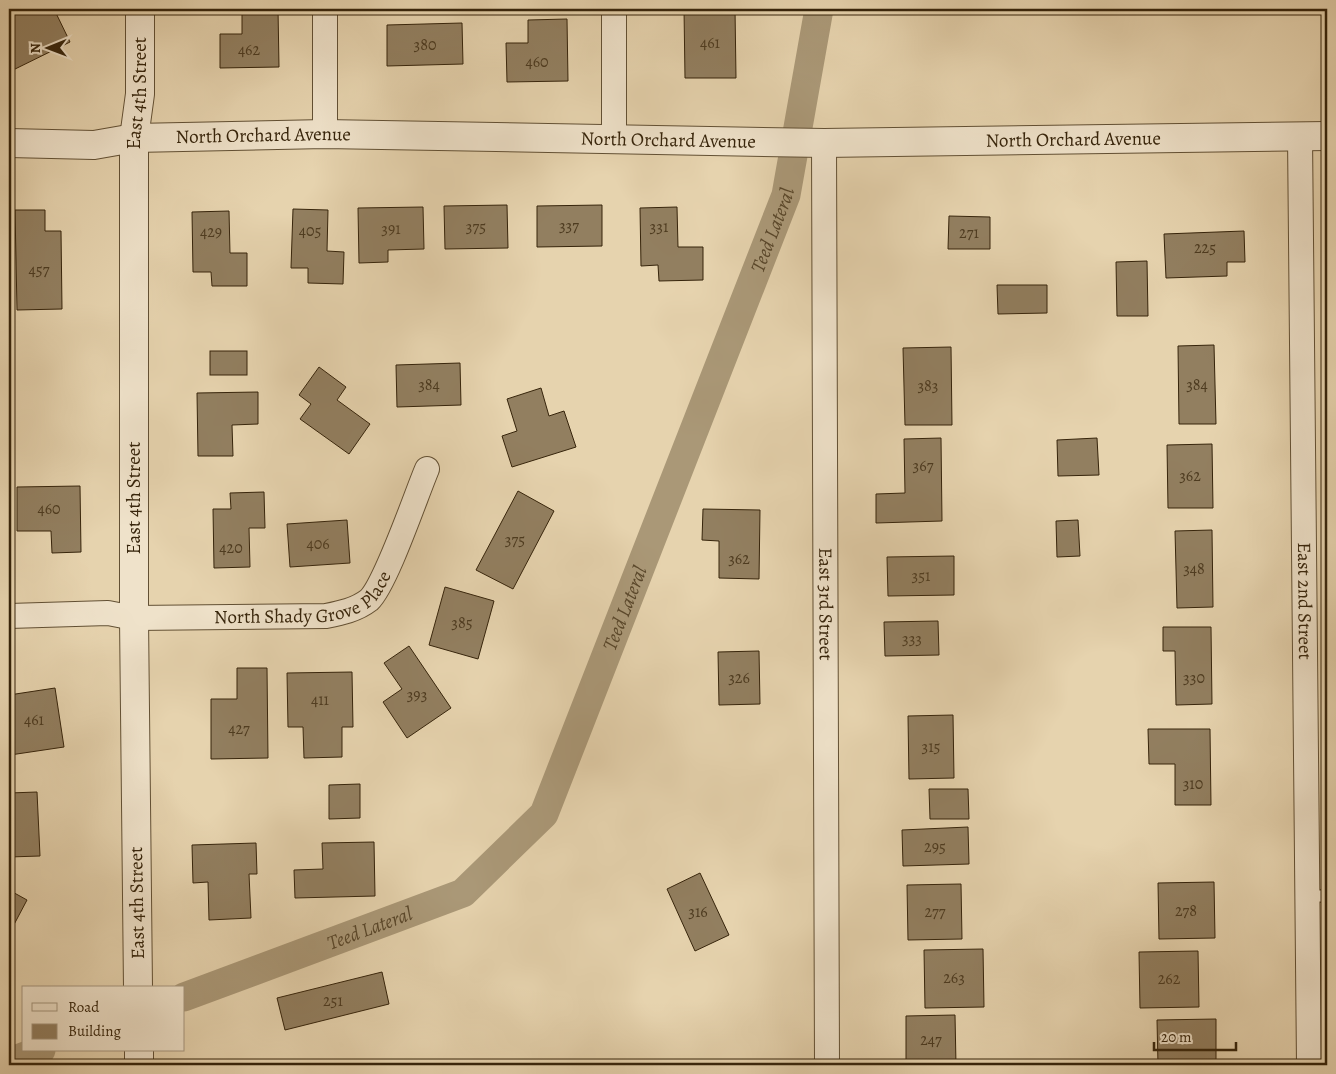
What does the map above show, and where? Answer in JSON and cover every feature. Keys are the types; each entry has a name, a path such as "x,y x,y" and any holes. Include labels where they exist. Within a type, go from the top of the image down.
{"street":[{"name":"East 4th Street","path":"138,986 134,618 134,138 140,94 140,9"},
{"path":"325,9 325,134"},
{"path":"614,9 614,139"},
{"name":"North Orchard Avenue","path":"9,143 94,145 134,138 325,134 807,142 1327,136"},
{"name":"East 2nd Street","path":"1300,136 1317,896 1309,1065"},
{"name":"East 3rd Street","path":"807,142 828,1065"},
{"name":"North Shady Grove Place","path":"9,616 108,613 134,618 326,616 349,612 369,599 382,580 427,469"},
{"path":"139,1052 139,1065"}],"building":[{"path":"9,9 54,9 70,42 9,72"},
{"path":"242,9 278,9 279,67 220,68 220,34 242,34"},
{"path":"684,9 735,9 736,78 685,78"},
{"path":"567,19 568,81 507,82 506,43 528,43 528,20"},
{"path":"462,23 463,64 387,66 387,25"},
{"path":"507,205 508,248 445,249 444,206"},
{"path":"602,205 602,246 537,247 537,206"},
{"path":"423,207 424,249 388,250 388,262 359,263 358,208"},
{"path":"677,207 678,247 703,247 703,280 659,281 658,265 641,266 640,208"},
{"path":"293,209 328,210 327,251 344,252 343,284 308,283 308,268 291,268"},
{"path":"15,210 45,210 45,231 61,231 62,309 17,310"},
{"path":"229,211 230,253 247,253 247,286 212,286 211,272 193,272 192,212"},
{"path":"949,216 990,217 990,249 948,249"},
{"path":"1244,231 1245,262 1227,262 1227,276 1166,278 1164,234"},
{"path":"1147,261 1148,316 1117,316 1116,262"},
{"path":"997,285 1047,285 1047,313 998,314"},
{"path":"1214,345 1216,424 1179,424 1178,346"},
{"path":"951,347 952,425 905,425 903,348"},
{"path":"210,351 247,351 247,375 210,375"},
{"path":"460,363 461,405 397,407 396,365"},
{"path":"319,367 346,387 337,400 370,424 349,454 300,419 311,404 299,395"},
{"path":"541,388 549,416 564,411 576,447 512,467 502,436 517,431 507,399"},
{"path":"258,392 258,424 232,425 233,456 198,456 197,393"},
{"path":"941,438 942,521 876,523 876,494 905,493 904,439"},
{"path":"1097,438 1099,475 1058,476 1057,440"},
{"path":"1212,444 1213,508 1168,508 1167,445"},
{"path":"80,486 81,552 52,553 51,531 17,531 17,487"},
{"path":"518,491 554,511 513,589 476,570"},
{"path":"264,492 265,528 249,528 250,567 214,568 213,509 231,509 230,493"},
{"path":"703,509 760,510 759,579 719,578 719,541 702,540"},
{"path":"347,520 350,563 290,567 287,524"},
{"path":"1078,520 1080,556 1057,557 1056,521"},
{"path":"1212,530 1213,607 1177,608 1175,531"},
{"path":"954,556 954,595 888,596 887,557"},
{"path":"445,587 494,601 478,659 429,645"},
{"path":"938,621 939,655 885,656 884,622"},
{"path":"1163,627 1211,627 1212,704 1176,705 1175,651 1163,651"},
{"path":"409,646 451,708 407,738 383,702 402,689 384,663"},
{"path":"759,651 760,704 719,705 718,652"},
{"path":"237,668 267,668 268,758 211,759 211,699 237,699"},
{"path":"352,672 353,727 342,727 342,757 304,758 303,727 288,727 287,673"},
{"path":"55,688 64,747 10,755 9,695"},
{"path":"953,715 954,778 909,779 908,716"},
{"path":"1148,729 1210,729 1211,805 1175,805 1175,764 1149,764"},
{"path":"360,784 360,818 329,819 329,785"},
{"path":"929,789 968,789 969,819 930,819"},
{"path":"37,792 40,856 9,857 9,793"},
{"path":"968,827 969,864 903,866 902,830"},
{"path":"374,842 375,896 295,898 294,870 323,869 322,843"},
{"path":"256,843 257,874 249,874 251,918 209,920 208,882 193,883 192,845"},
{"path":"700,873 729,935 695,951 667,889"},
{"path":"1214,882 1215,938 1159,939 1158,883"},
{"path":"961,884 962,939 908,940 907,885"},
{"path":"9,890 27,900 9,934"},
{"path":"983,949 984,1007 925,1008 924,950"},
{"path":"1198,951 1199,1007 1140,1008 1139,952"},
{"path":"382,972 389,1004 285,1030 277,998"},
{"path":"955,1015 956,1065 906,1065 906,1016"},
{"path":"1216,1019 1216,1065 1158,1065 1157,1020"}],"waterway":[{"name":"Teed Lateral","path":"185,997 463,893 544,814 786,195 819,9"},
{"name":"Teed Lateral","path":"9,1062 36,1052"}]}
